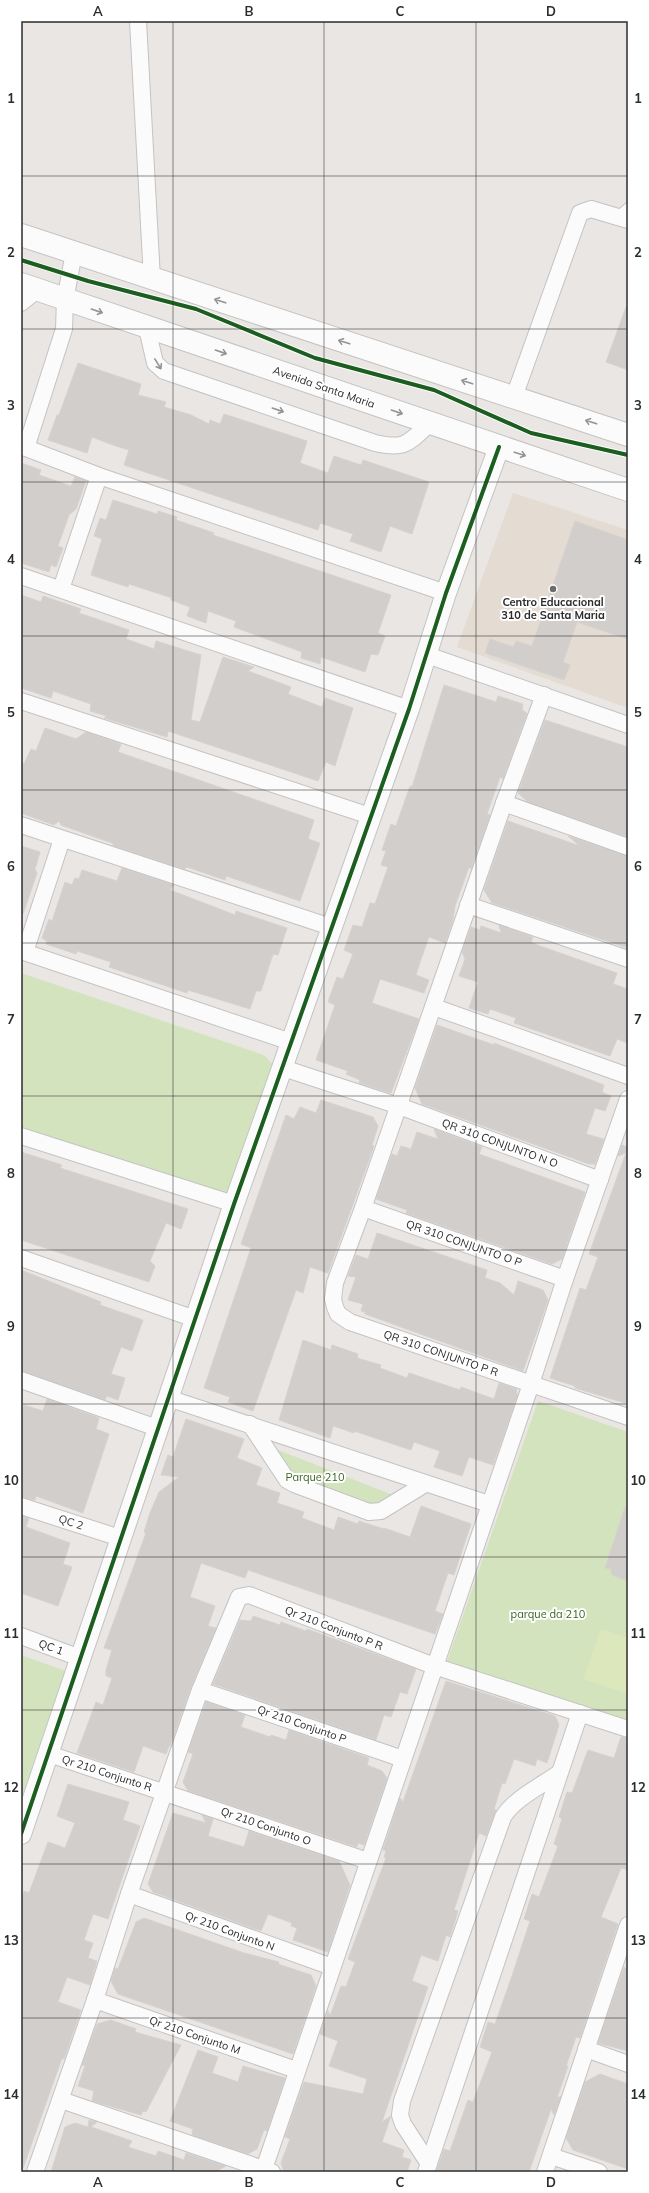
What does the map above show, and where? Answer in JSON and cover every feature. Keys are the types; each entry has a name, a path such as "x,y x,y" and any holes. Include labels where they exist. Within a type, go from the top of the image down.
{"main road":[{"path":"21,235 628,435"},
{"name":"Avenida Santa Maria","path":"26,292 65,300 628,490"}],"street":[{"path":"138,21 152,279"},
{"path":"514,398 580,213 591,209 624,214"},
{"path":"74,253 65,300 64,329 23,447 99,476 446,593"},
{"path":"147,328 155,363 164,371 345,433 393,447 410,441 430,423"},
{"path":"21,1834 234,1204 409,709 446,593 499,447"},
{"path":"61,588 99,476"},
{"path":"21,576 61,588 409,709"},
{"path":"427,655 628,725"},
{"path":"363,1208 434,1008 468,905 544,695"},
{"path":"22,705 370,816"},
{"path":"504,803 628,848"},
{"path":"21,825 331,927"},
{"path":"62,839 23,952 291,1042"},
{"path":"468,905 628,959"},
{"path":"434,1008 628,1076"},
{"name":"QR 310 CONJUNTO N O","path":"283,1068 399,1106 600,1180"},
{"path":"61,2100 268,2170 296,2070 489,1504 532,1384 565,1279 628,1099"},
{"path":"21,1136 234,1204"},
{"name":"QR 310 CONJUNTO O P","path":"363,1208 565,1279"},
{"name":"QR 310 CONJUNTO P R","path":"363,1208 335,1283 333,1299 338,1314 350,1322 628,1417"},
{"path":"21,1258 195,1319"},
{"path":"21,1380 157,1428"},
{"path":"168,1398 489,1504"},
{"path":"250,1424 287,1480 369,1512 381,1511 425,1484"},
{"name":"QC 2","path":"21,1506 120,1538"},
{"name":"Qr 210 Conjunto P R","path":"35,2172 61,2100 128,1894 200,1690 239,1597 246,1595 434,1666 628,1730"},
{"name":"QC 1","path":"21,1636 80,1658"},
{"name":"Qr 210 Conjunto P","path":"200,1690 403,1759"},
{"path":"427,2168 580,1713"},
{"name":"Qr 210 Conjunto R","path":"49,1754 165,1792"},
{"path":"427,2168 403,2124 400,2115 402,2101 503,1817 507,1810 559,1774"},
{"name":"Qr 210 Conjunto O","path":"165,1792 368,1861"},
{"name":"Qr 210 Conjunto N","path":"128,1894 332,1967"},
{"path":"545,2172 586,2049 624,1949 628,1925"},
{"name":"Qr 210 Conjunto M","path":"94,2000 296,2070"},
{"path":"586,2049 628,2064"},
{"path":"551,2156 599,2172"}],"shaded area":[{"name":"Centro Educacional 310 de Santa Maria","path":"513,493 628,530 628,708 457,647"}],"green space":[{"path":"21,973 261,1054 266,1057 274,1066 229,1195 21,1131"},
{"name":"parque da 210","path":"538,1401 628,1432 628,1728 445,1667"},
{"name":"Parque 210","path":"268,1446 398,1497 374,1511 292,1480"},
{"path":"601,1629 628,1638 628,1694 583,1679"},
{"path":"21,1655 66,1671 21,1798"}],"building":[{"path":"626,307 628,307 628,370 606,362"},
{"path":"78,363 141,384 138,395 166,402 164,407 191,415 209,424 210,420 220,424 224,414 307,441 300,463 328,473 334,456 361,465 363,460 429,482 412,534 390,526 381,552 350,541 353,534 320,523 318,530 124,465 129,450 92,437 87,453 48,440"},
{"path":"21,463 41,470 39,475 71,486 75,477 86,481 76,509 69,515 58,546 63,548 56,567 51,565 49,572 21,563"},
{"path":"113,500 157,514 158,511 177,517 176,520 214,533 213,535 391,595 378,633 385,636 378,655 371,654 365,672 321,657 320,664 301,658 302,652 234,627 236,621 208,611 206,623 187,616 190,607 171,600 172,598 129,584 128,587 91,575 102,539 94,536 100,518 106,520"},
{"path":"575,521 628,540 628,639 577,622 563,662 570,665 564,680 485,653 490,639 513,647 516,641 532,646"},
{"path":"21,595 41,602 43,596 81,609 79,613 129,630 126,639 154,649 156,641 201,655 191,720 200,722 223,657 254,667 248,671 291,687 288,694 322,707 325,698 353,708 335,766 326,762 318,781 168,731 167,737 104,718 107,716 90,711 91,704 53,691 51,698 21,688"},
{"path":"444,685 496,702 498,696 523,704 522,710 527,713 503,779 500,777 487,814 490,815 471,869 469,867 455,906 453,920 445,943 429,937 416,975 429,980 424,993 380,979 372,1003 419,1019 391,1093 359,1083 360,1080 346,1074 348,1071 316,1060 335,1005 328,1002 337,977 343,979 353,954 344,950 353,925 362,927 370,903 375,904 388,867 381,865 386,851 382,850 391,824 396,826 410,786 412,787"},
{"path":"545,720 628,747 628,837 528,802 518,793"},
{"path":"45,728 76,739 86,732 121,744 118,752 314,820 308,839 320,843 300,901 226,876 225,880 187,867 185,869 114,846 112,843 61,825 59,821 54,825 21,813 21,763 24,764 31,749 36,751"},
{"path":"508,821 580,846 568,836 628,856 628,948 492,903 484,890"},
{"path":"21,846 40,852 35,869 37,873 23,914 21,913"},
{"path":"122,868 174,885 170,890 235,915 236,911 287,928 278,955 273,954 261,991 256,991 250,1009 188,990 187,993 109,967 111,962 77,951 76,954 46,944 47,941 42,938 49,919 52,921 65,882 72,885 75,878 79,879 82,870 117,881"},
{"path":"499,925 533,937 531,942 540,946 617,973 613,984 628,989 628,1043 617,1039 610,1056 514,1023 516,1018 490,1009 488,1014 469,1008 478,982 459,976 465,959 462,952 471,927 480,930 481,926 501,933"},
{"path":"437,1025 494,1045 494,1043 604,1085 602,1092 611,1096 605,1111 595,1108 586,1134 604,1139 595,1164 589,1164 422,1104 415,1088"},
{"path":"321,1100 373,1117 378,1126 372,1145 374,1146 328,1273 310,1267 303,1293 296,1290 253,1411 228,1402 230,1397 204,1388 251,1248 241,1244 286,1115 294,1119 300,1107 316,1113"},
{"path":"434,1129 482,1147 479,1154 585,1192 562,1259 552,1264 406,1213 407,1210 376,1199 392,1154 397,1156 401,1146 411,1149 417,1132 438,1139"},
{"path":"622,1145 628,1147 628,1396 625,1403 575,1388 575,1386 550,1378 580,1288 586,1290 598,1257 589,1254 626,1153 618,1156"},
{"path":"21,1152 62,1165 60,1168 188,1209 181,1229 166,1223 150,1261 155,1266 149,1282 21,1240"},
{"path":"377,1233 487,1270 485,1278 500,1283 514,1295 518,1281 543,1290 548,1300 523,1371 365,1314 365,1312 361,1311 363,1304 348,1300 356,1277 348,1276 356,1255 368,1259"},
{"path":"21,1270 101,1302 100,1305 143,1320 132,1351 121,1347 111,1374 125,1378 118,1400 107,1396 105,1400 21,1371"},
{"path":"303,1340 331,1350 332,1345 358,1354 357,1358 381,1365 380,1368 407,1378 409,1373 460,1390 461,1387 494,1399 499,1383 517,1389 516,1393 518,1394 493,1465 469,1457 462,1476 434,1467 440,1451 414,1442 411,1450 354,1431 354,1433 333,1426 330,1438 279,1420"},
{"path":"47,1399 99,1418 96,1429 109,1434 83,1513 36,1496 35,1500 21,1497 21,1413 24,1405 43,1411"},
{"path":"186,1419 244,1439 237,1458 262,1468 256,1485 280,1493 277,1503 304,1512 302,1518 334,1530 338,1517 358,1524 359,1521 410,1537 421,1506 471,1524 454,1575 448,1573 435,1611 443,1614 435,1634 248,1570 245,1578 201,1563 190,1597 215,1606 208,1626 216,1628 191,1687 166,1754 143,1746 134,1772 77,1753 96,1702 103,1705 112,1678 106,1676 106,1670 112,1650 104,1648 146,1533 144,1532 150,1513 159,1492 179,1477 161,1475 168,1455 173,1457"},
{"path":"625,1507 628,1507 628,1581 612,1575 611,1569 605,1568"},
{"path":"21,1516 29,1518 26,1527 70,1543 63,1564 72,1567 58,1606 21,1593"},
{"path":"253,1616 280,1625 281,1622 306,1631 307,1629 416,1669 407,1694 400,1692 391,1717 384,1715 376,1740 213,1684 240,1620 251,1621"},
{"path":"446,1681 555,1716 559,1725 547,1763 537,1759 535,1766 514,1759 505,1784 502,1783 494,1809 496,1810 486,1836 479,1833 454,1910 458,1911 450,1937 446,1935 438,1961 421,1955 412,1981 428,1987 382,2122 391,2116 382,2142 404,2150 402,2157 411,2160 407,2172 284,2172 281,2163 290,2139 285,2137 304,2082 363,2094 367,2079 329,2066 338,2041 320,2034 328,2011 330,2016 341,1986 346,1987 355,1962 348,1959 386,1858 384,1857 386,1851 383,1850 400,1798 403,1802"},
{"path":"206,1702 245,1715 241,1727 270,1737 271,1735 286,1740 289,1730 369,1758 367,1765 382,1771 387,1778 364,1845 358,1843 357,1847 188,1791 183,1782 193,1754 188,1752"},
{"path":"621,1737 628,1738 628,1870 621,1868 601,1917 618,1924 580,2038 576,2037 566,2066 568,2066 557,2098 561,2096 554,2115 551,2109 529,2172 436,2172 444,2149 450,2151 468,2100 473,2102 492,2052 480,2047 488,2022 495,2024 513,1973 530,1921 524,1919 532,1894 539,1897 558,1846 554,1844 562,1819 559,1817 567,1792 572,1793 588,1750 614,1758"},
{"path":"68,1784 129,1802 123,1820 140,1826 108,1919 93,1914 84,1940 93,1943 88,1958 97,1961 90,1985 67,1977 58,2002 81,2010 64,2059 62,2058 23,2168 21,2168 21,1899 24,1891 29,1893 48,1842 65,1848 75,1823 57,1816"},
{"path":"173,1813 206,1823 202,1815 213,1819 208,1836 244,1847 249,1831 339,1861 350,1885 328,1952 293,1940 297,1928 291,1926 292,1923 268,1914 261,1931 153,1892 148,1884"},
{"path":"144,1918 244,1953 279,1962 278,1964 311,1975 316,1986 293,2054 118,1994 111,1981 115,1968 118,1969 136,1922"},
{"path":"624,1967 628,1970 628,2051 598,2043"},
{"path":"111,2020 136,2029 135,2032 181,2045 146,2112 143,2111 141,2115 92,2101 94,2091 78,2086 85,2066 82,2065 97,2024"},
{"path":"198,2050 218,2057 212,2073 238,2082 243,2066 285,2078 267,2131 264,2130 257,2149 248,2154 192,2135 193,2129 170,2121"},
{"path":"600,2074 628,2084 628,2169 573,2150 566,2138 585,2082"},
{"path":"89,2120 97,2122 91,2127 132,2141 128,2147 156,2156 158,2151 184,2160 186,2153 226,2166 215,2172 51,2172 65,2127 75,2123 88,2127"}],"cycle path":[{"path":"21,260 88,281 196,309 315,358 434,390 531,433 628,455"},
{"path":"21,1834 234,1204 409,709 446,593 499,447"}],"place":[{"name":"Centro Educacional 310 de Santa Maria","path":"553,589"}]}
